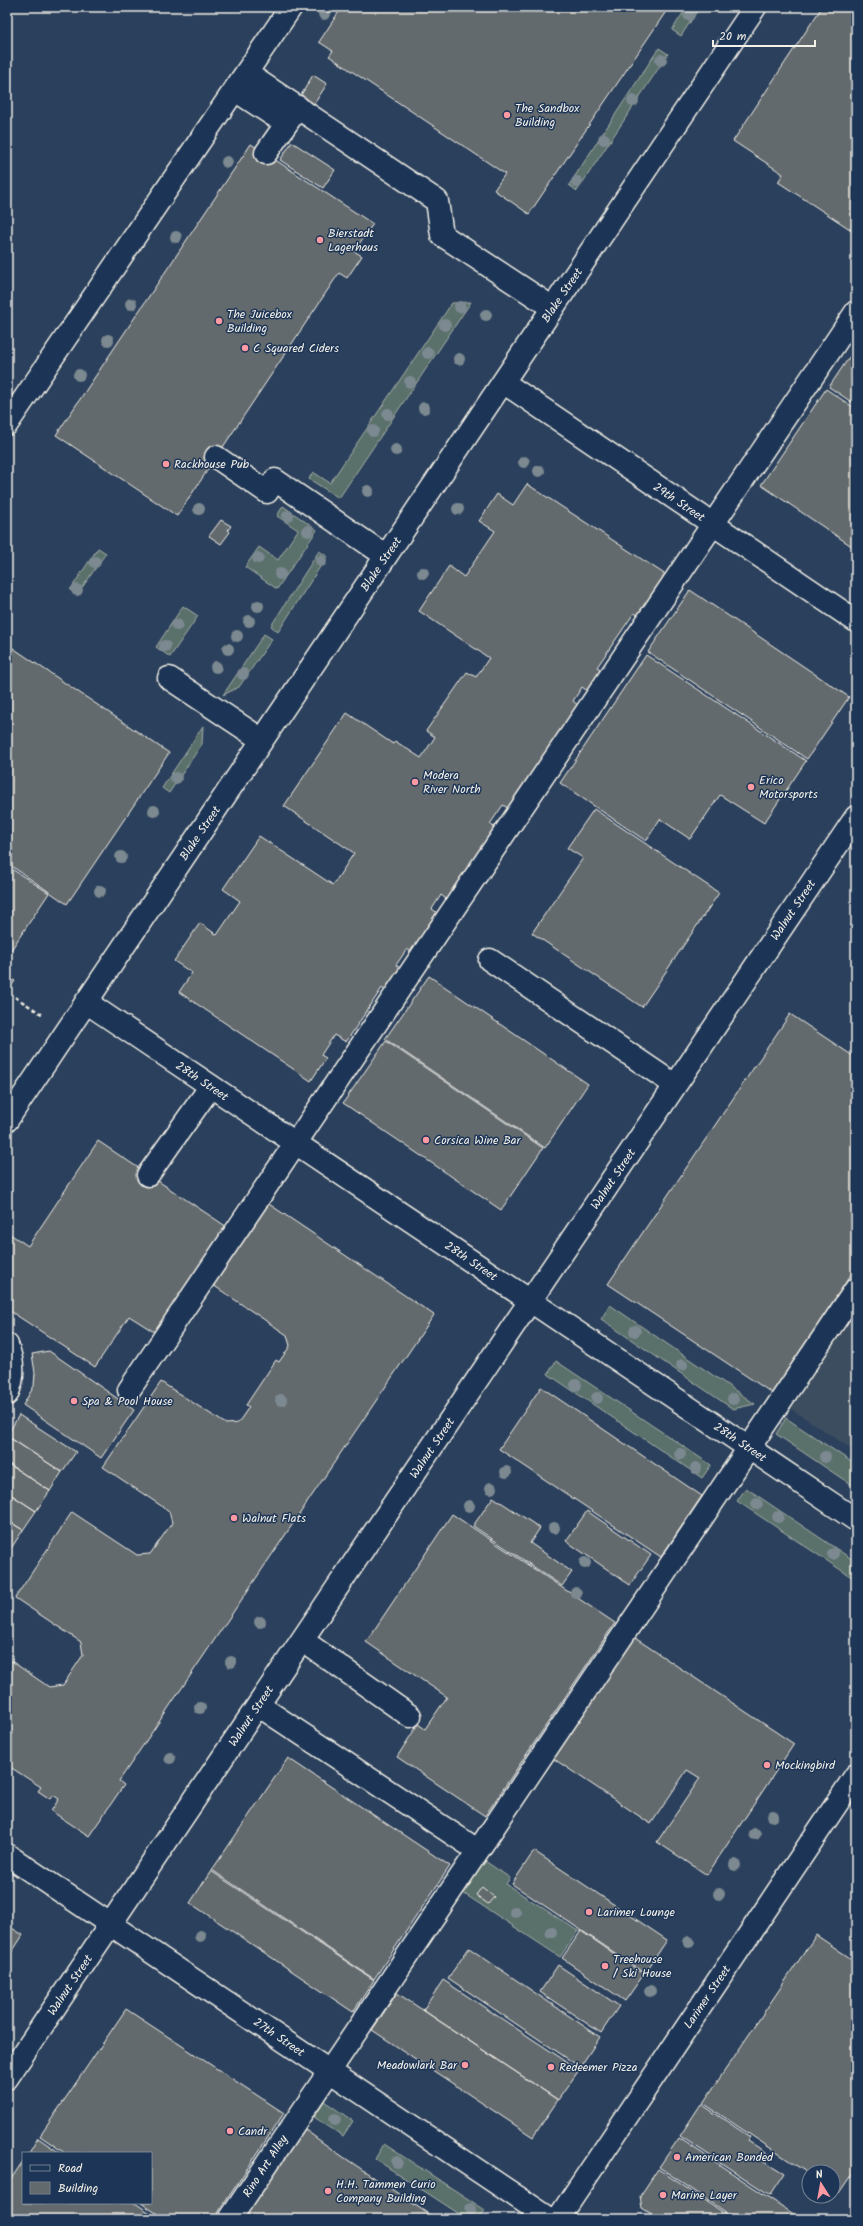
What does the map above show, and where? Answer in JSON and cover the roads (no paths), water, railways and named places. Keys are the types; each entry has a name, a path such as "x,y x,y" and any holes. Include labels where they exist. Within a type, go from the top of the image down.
{"street":[{"path":"7,424 291,7"},
{"name":"Blake Street","path":"7,1120 755,7"},
{"path":"241,81 273,115 298,107"},
{"path":"298,107 437,201 442,235 553,308"},
{"path":"266,153 298,107"},
{"path":"129,1390 856,312"},
{"name":"29th Street","path":"503,382 856,621"},
{"path":"216,457 267,492 275,480 386,556"},
{"path":"169,678 262,740"},
{"name":"Walnut Street","path":"7,2078 856,817"},
{"path":"490,960 675,1085"},
{"name":"28th Street","path":"86,1002 856,1520"},
{"path":"148,1175 211,1086"},
{"name":"Rino Art Alley","path":"230,2219 856,1289"},
{"path":"7,1344 13,1364 12,1382 7,1394"},
{"path":"302,1640 410,1716"},
{"path":"258,1705 477,1850"},
{"name":"Larimer Street","path":"558,2219 856,1775"},
{"name":"27th Street","path":"7,1855 550,2219"}],"place":[{"name":"The Sandbox Building","path":"507,115"},
{"name":"Bierstadt Lagerhaus","path":"320,240"},
{"name":"The Juicebox Building","path":"219,321"},
{"name":"C Squared Ciders","path":"245,348"},
{"name":"Rackhouse Pub","path":"166,464"},
{"name":"Modera River North","path":"415,782"},
{"name":"Erico Motorsports","path":"751,787"},
{"name":"Corsica Wine Bar","path":"426,1140"},
{"name":"Spa & Pool House","path":"74,1401"},
{"name":"Walnut Flats","path":"234,1518"},
{"name":"Mockingbird","path":"767,1765"},
{"name":"Larimer Lounge","path":"589,1912"},
{"name":"Treehouse / Ski House","path":"605,1966"},
{"name":"Meadowlark Bar","path":"465,2065"},
{"name":"Redeemer Pizza","path":"551,2067"},
{"name":"Candr","path":"230,2131"},
{"name":"American Bonded","path":"677,2157"},
{"name":"H.H. Tammen Curio Company Building","path":"328,2191"},
{"name":"Marine Layer","path":"663,2195"}]}
